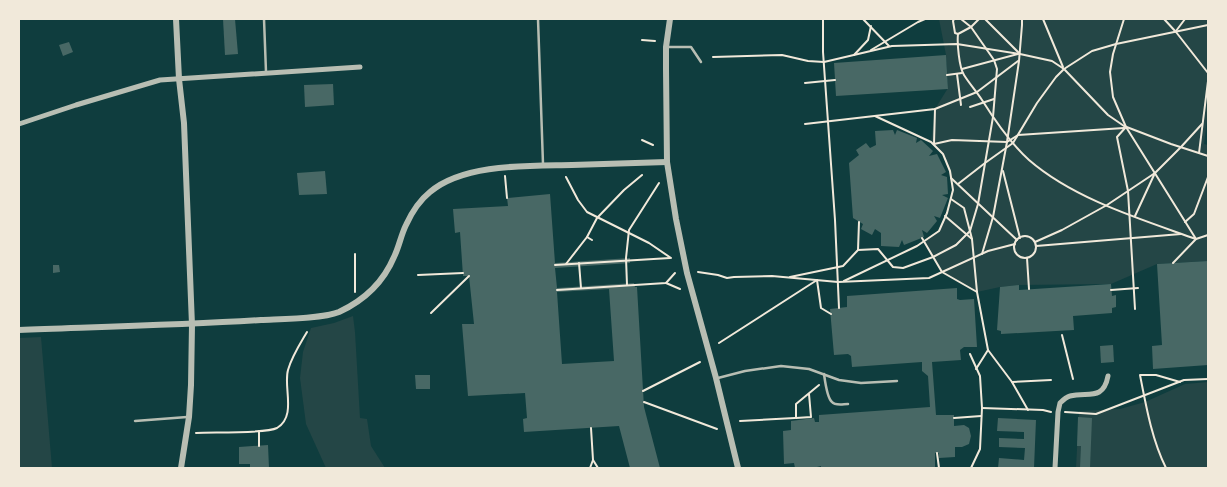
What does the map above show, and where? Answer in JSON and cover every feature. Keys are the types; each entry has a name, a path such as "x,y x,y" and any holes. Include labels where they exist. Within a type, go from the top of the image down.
{"street":[{"path":"176,19 179,79 184,123 192,324 191,385 181,468"},
{"path":"670,19 666,47 667,162 687,272 738,468"},
{"path":"19,124 160,80 360,67"},
{"path":"19,330 192,324 315,317 336,313 362,299 383,278 394,258 406,226 417,207 430,192 454,178 479,170 504,168 667,162"},
{"path":"1055,468 1060,403 1068,397 1091,395 1101,391 1106,385 1108,376"}],"lane":[{"path":"264,19 266,74"},
{"path":"538,19 544,166"},
{"path":"666,47 692,46 700,62"},
{"path":"716,378 745,371 781,366 809,369 839,380 861,383 897,381"},
{"path":"824,374 828,396 832,402 848,404"},
{"path":"135,421 188,417"}],"path":[{"path":"823,19 839,308"},
{"path":"863,19 889,46"},
{"path":"868,52 925,19"},
{"path":"954,19 963,73 993,117 1027,159 1052,177 1078,192 1134,217 1196,239"},
{"path":"858,250 878,248 893,267 903,268 933,257 956,245 970,231 978,204 993,117 997,69 994,60 971,27 961,19"},
{"path":"958,34 971,27 979,19"},
{"path":"985,19 1020,54"},
{"path":"982,254 993,217 1006,148 1020,54 1022,19"},
{"path":"1043,19 1064,69"},
{"path":"1124,19 1110,72 1113,97 1126,127 1196,239"},
{"path":"1164,19 1208,73"},
{"path":"1176,32 1184,19"},
{"path":"958,184 1013,143 1037,103 1056,78 1064,69 1092,51 1116,44 1208,25"},
{"path":"854,55 868,40 871,26"},
{"path":"642,40 655,41"},
{"path":"713,57 782,55 808,61 824,62 889,46 958,44 1020,54 1052,61 1064,69 1108,115 1126,127 1208,156"},
{"path":"962,69 1020,54"},
{"path":"805,124 935,109 977,92 1019,61"},
{"path":"947,75 963,73"},
{"path":"957,74 961,105"},
{"path":"804,83 835,80"},
{"path":"1199,153 1208,81"},
{"path":"970,107 994,99"},
{"path":"934,144 935,109"},
{"path":"842,282 917,246 939,231 953,190 943,154 932,142 875,116"},
{"path":"1035,244 1107,205 1155,173 1182,148 1202,124"},
{"path":"934,144 952,140 1007,142 1018,135 1126,127"},
{"path":"1126,127 1117,137 1128,191 1134,309"},
{"path":"642,140 653,145"},
{"path":"504,168 508,198"},
{"path":"1002,169 1020,238"},
{"path":"1134,217 1155,173"},
{"path":"566,264 587,237 596,218 642,175"},
{"path":"555,265 671,258 649,243 587,212 578,200 566,177"},
{"path":"951,178 1017,240"},
{"path":"1186,222 1194,214 1208,178"},
{"path":"627,285 626,261 629,230 659,183"},
{"path":"951,199 964,208 972,239 977,292 988,350 1012,382 1028,410"},
{"path":"945,216 972,239"},
{"path":"786,277 843,266 858,250 859,222"},
{"path":"1035,244 1183,234"},
{"path":"1173,263 1196,239 1208,235"},
{"path":"587,237 592,240"},
{"path":"1030,237 1035,244 1035,252 1026,258 1020,256 1015,251 1015,244 1020,238 1030,237"},
{"path":"922,238 942,272 977,292"},
{"path":"698,272 727,278 772,276 838,282 929,278 988,251 1015,244"},
{"path":"355,254 355,292"},
{"path":"1026,258 1030,289"},
{"path":"579,264 581,288"},
{"path":"418,276 463,273"},
{"path":"666,284 675,273"},
{"path":"430,313 469,276"},
{"path":"817,280 821,308 831,314"},
{"path":"719,343 817,280"},
{"path":"557,290 666,284 680,289"},
{"path":"1111,290 1138,288"},
{"path":"196,433 266,431 278,427 285,418 288,406 287,372 294,353 306,332"},
{"path":"1062,335 1073,379"},
{"path":"976,369 988,350"},
{"path":"970,354 980,376 982,408 980,449 971,468"},
{"path":"643,391 700,362"},
{"path":"1166,468 1159,453 1140,375 1156,375 1181,382"},
{"path":"796,418 796,404 825,379"},
{"path":"1065,412 1096,414 1184,380 1208,379"},
{"path":"1012,382 1051,380"},
{"path":"740,421 811,417 809,394"},
{"path":"644,402 717,429"},
{"path":"982,408 1046,410 1051,412"},
{"path":"954,418 981,416"},
{"path":"590,428 593,460 590,468"},
{"path":"259,431 259,446"},
{"path":"937,453 939,468"},
{"path":"593,460 598,468"}],"shaded area":[{"path":"939,19 1208,19 1208,112 1204,144 1208,145 1208,261 1157,264 1111,284 1019,285 977,292 942,272 924,242 939,231 953,190 950,171 943,154 931,142 935,109 948,88 946,55"},
{"path":"353,316 360,418 367,419 371,446 385,468 326,468 306,424 300,378 303,352 311,328 334,323"},
{"path":"41,337 52,468 19,468 19,338"},
{"path":"1208,382 1208,468 1076,468 1079,411 1120,409 1145,402 1185,384"}],"building":[{"path":"223,19 235,19 238,54 225,55"},
{"path":"69,42 73,52 63,56 59,45"},
{"path":"946,55 948,89 836,96 834,63"},
{"path":"333,84 334,105 305,107 304,85"},
{"path":"893,130 895,135 897,130 917,138 916,143 921,140 933,151 929,156 937,154 946,172 941,175 947,177 948,194 942,195 948,198 940,218 934,216 937,221 927,233 922,230 924,237 904,245 902,240 899,247 881,246 881,233 875,229 872,235 861,229 863,224 853,218 849,163 859,155 856,150 866,143 870,148 876,145 875,131"},
{"path":"325,171 327,194 299,195 297,173"},
{"path":"550,194 555,263 630,258 630,263 555,268 557,288 634,283 635,287 637,287 644,407 660,468 630,468 619,426 524,432 523,419 527,418 525,393 468,396 462,324 474,324 469,276 463,276 460,232 455,233 453,209 508,206 507,198","holes":["609,289 614,361 562,364 557,292"]},
{"path":"1208,261 1208,365 1153,369 1152,346 1162,345 1157,264"},
{"path":"53,265 59,265 60,272 53,273"},
{"path":"1111,284 1112,296 1116,295 1116,307 1112,308 1112,313 1073,316 1074,330 1001,334 1001,331 997,330 1000,287 1019,285 1019,290"},
{"path":"957,288 957,299 974,299 977,347 964,347 960,350 961,360 932,362 936,415 954,415 954,426 964,425 969,428 971,436 969,444 955,447 955,457 939,458 939,453 935,453 935,468 821,468 821,466 817,468 795,468 794,463 784,464 783,431 791,430 791,421 814,418 815,422 819,422 819,415 930,407 928,376 922,371 922,362 852,367 851,356 848,354 834,355 830,309 847,307 847,296"},
{"path":"1113,345 1114,362 1101,363 1100,346"},
{"path":"415,375 430,375 430,389 416,389"},
{"path":"1078,417 1092,418 1090,468 1080,468 1081,446 1077,446"},
{"path":"998,418 1036,420 1034,468 998,468 999,458 1024,460 1025,448 999,447 999,438 1024,439 1024,432 997,431"},
{"path":"268,445 269,468 250,468 250,464 239,464 239,447"}]}
